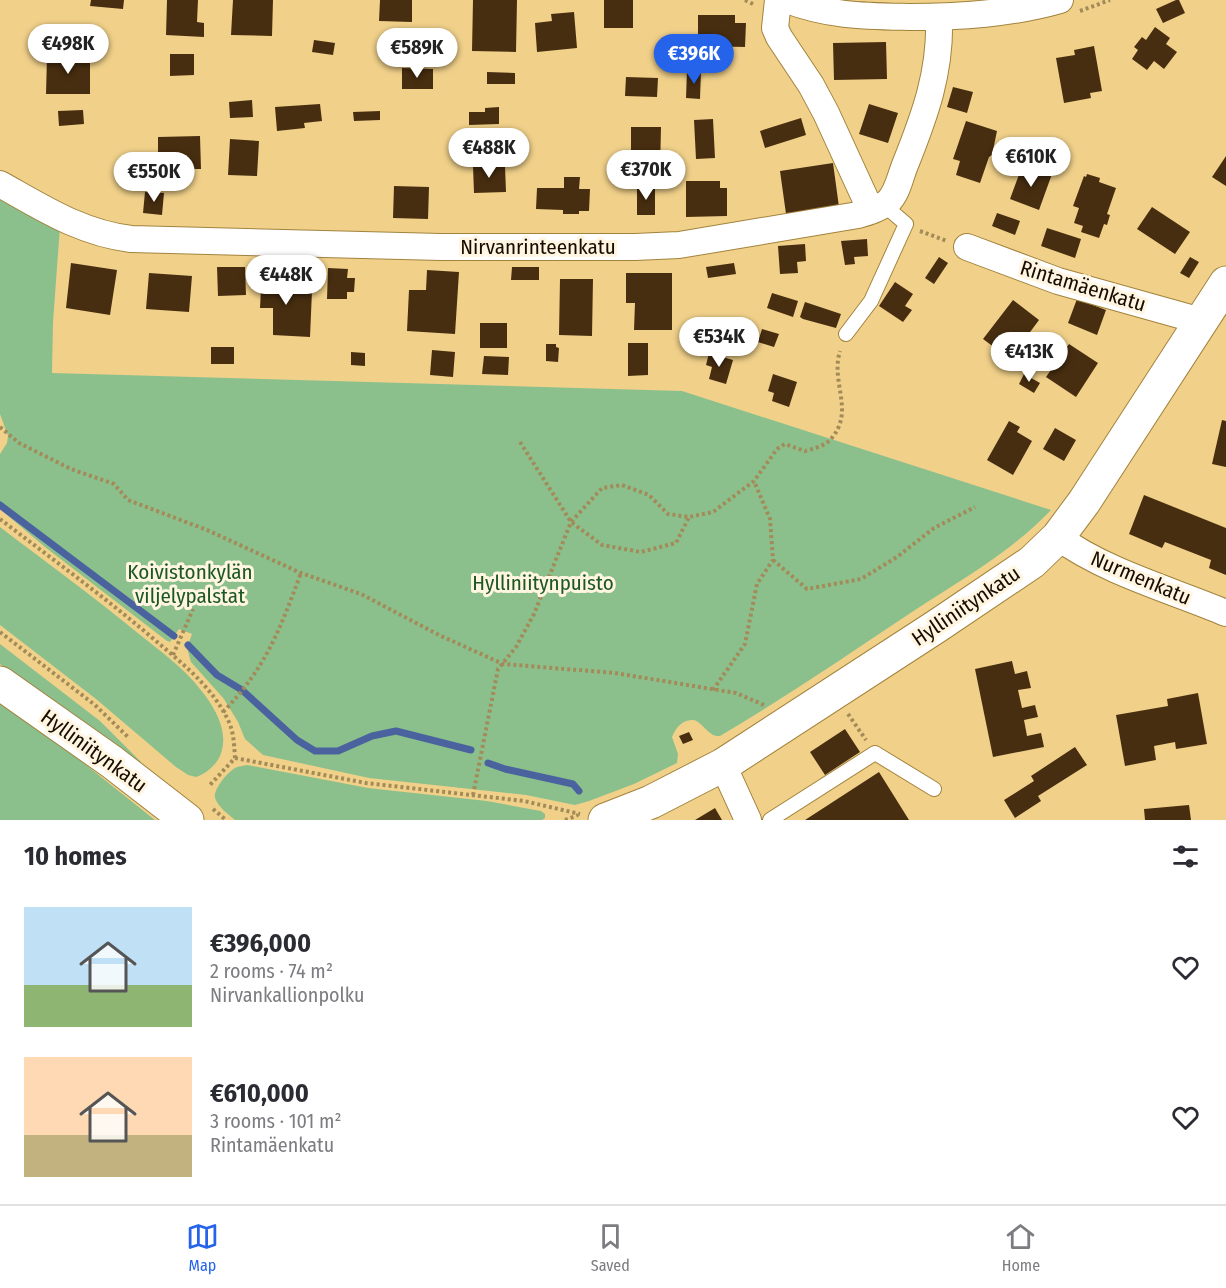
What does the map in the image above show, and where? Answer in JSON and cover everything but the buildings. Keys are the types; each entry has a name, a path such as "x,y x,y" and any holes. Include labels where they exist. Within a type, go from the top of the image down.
{"street":[{"path":"777,0 775,28 779,37 811,85 877,208 895,192 928,105 940,44 939,17"},
{"path":"787,0 853,16 939,17 1005,12 1060,0"},
{"name":"Nirvanrinteenkatu","path":"0,184 71,223 99,234 131,239 441,248 678,245 858,215 877,208"},
{"name":"Rintamäenkatu","path":"967,247 1058,281 1201,321"},
{"name":"Hylliniitynkatu","path":"605,820 651,802 723,765 1024,567 1058,537 1096,484 1226,283"},
{"name":"Nurmenkatu","path":"1058,537 1081,553 1226,613"},
{"name":"Hylliniitynkatu","path":"0,683 112,762 198,813"},
{"path":"723,765 748,820"}],"lane":[{"path":"846,334 871,301 906,224 877,208"},
{"path":"770,820 875,753 934,789"}],"path":[{"path":"906,224 935,238 967,247"},
{"path":"473,795 498,669 516,647 534,614 571,522 602,488 622,485 649,495 669,514 689,517 713,512 754,481 777,449 785,444 805,452 829,442 843,418 837,360 846,334"},
{"path":"0,427 19,443 71,469 114,484 128,500 207,530 301,573 361,594 439,635 503,664 615,673 736,693 773,709"},
{"path":"520,442 571,522 602,545 641,552 676,543 689,517"},
{"path":"714,690 745,644 757,584 773,560 770,519 754,481"},
{"path":"773,560 807,589 861,579 897,557 934,528 975,507"},
{"path":"0,519 114,606 194,674 212,695 234,735 235,758 209,786"},
{"path":"223,712 247,687 275,642 301,573"},
{"path":"173,656 193,609"},
{"path":"0,633 95,705 137,745"},
{"path":"235,758 366,783 524,801 581,814 565,820"},
{"path":"198,813 226,820"}],"green space":[{"name":"Hylliniitynpuisto","path":"0,192 60,227 52,373 682,391 1051,510 985,565 720,736 712,734 694,720 683,722 672,737 678,754 677,763 634,784 589,801 575,805 526,795 369,778 263,755 245,739 224,699 191,662 187,648 192,634 179,629 170,642 167,641 45,547 0,509 0,454 7,443 8,436 0,414"},
{"path":"0,527 122,620 193,681 216,712 222,729 223,747 220,756 210,769 196,777 176,767 96,699 0,625"},
{"path":"0,644 100,721 141,762 137,763 0,664"},
{"path":"0,702 76,757 155,820 0,820"},
{"path":"247,765 368,788 487,801 541,811 545,814 545,818 542,820 235,820 218,804 215,794 222,780 230,772 237,767"}],"waterway":[{"path":"0,505 174,636"},
{"path":"188,645 217,675 242,690 297,740 315,751 338,751 372,736 396,731 471,750"},
{"path":"488,763 573,784 579,791"}],"park label":[{"name":"Koivistonkylän viljelypalstat","path":"190,584"}]}
